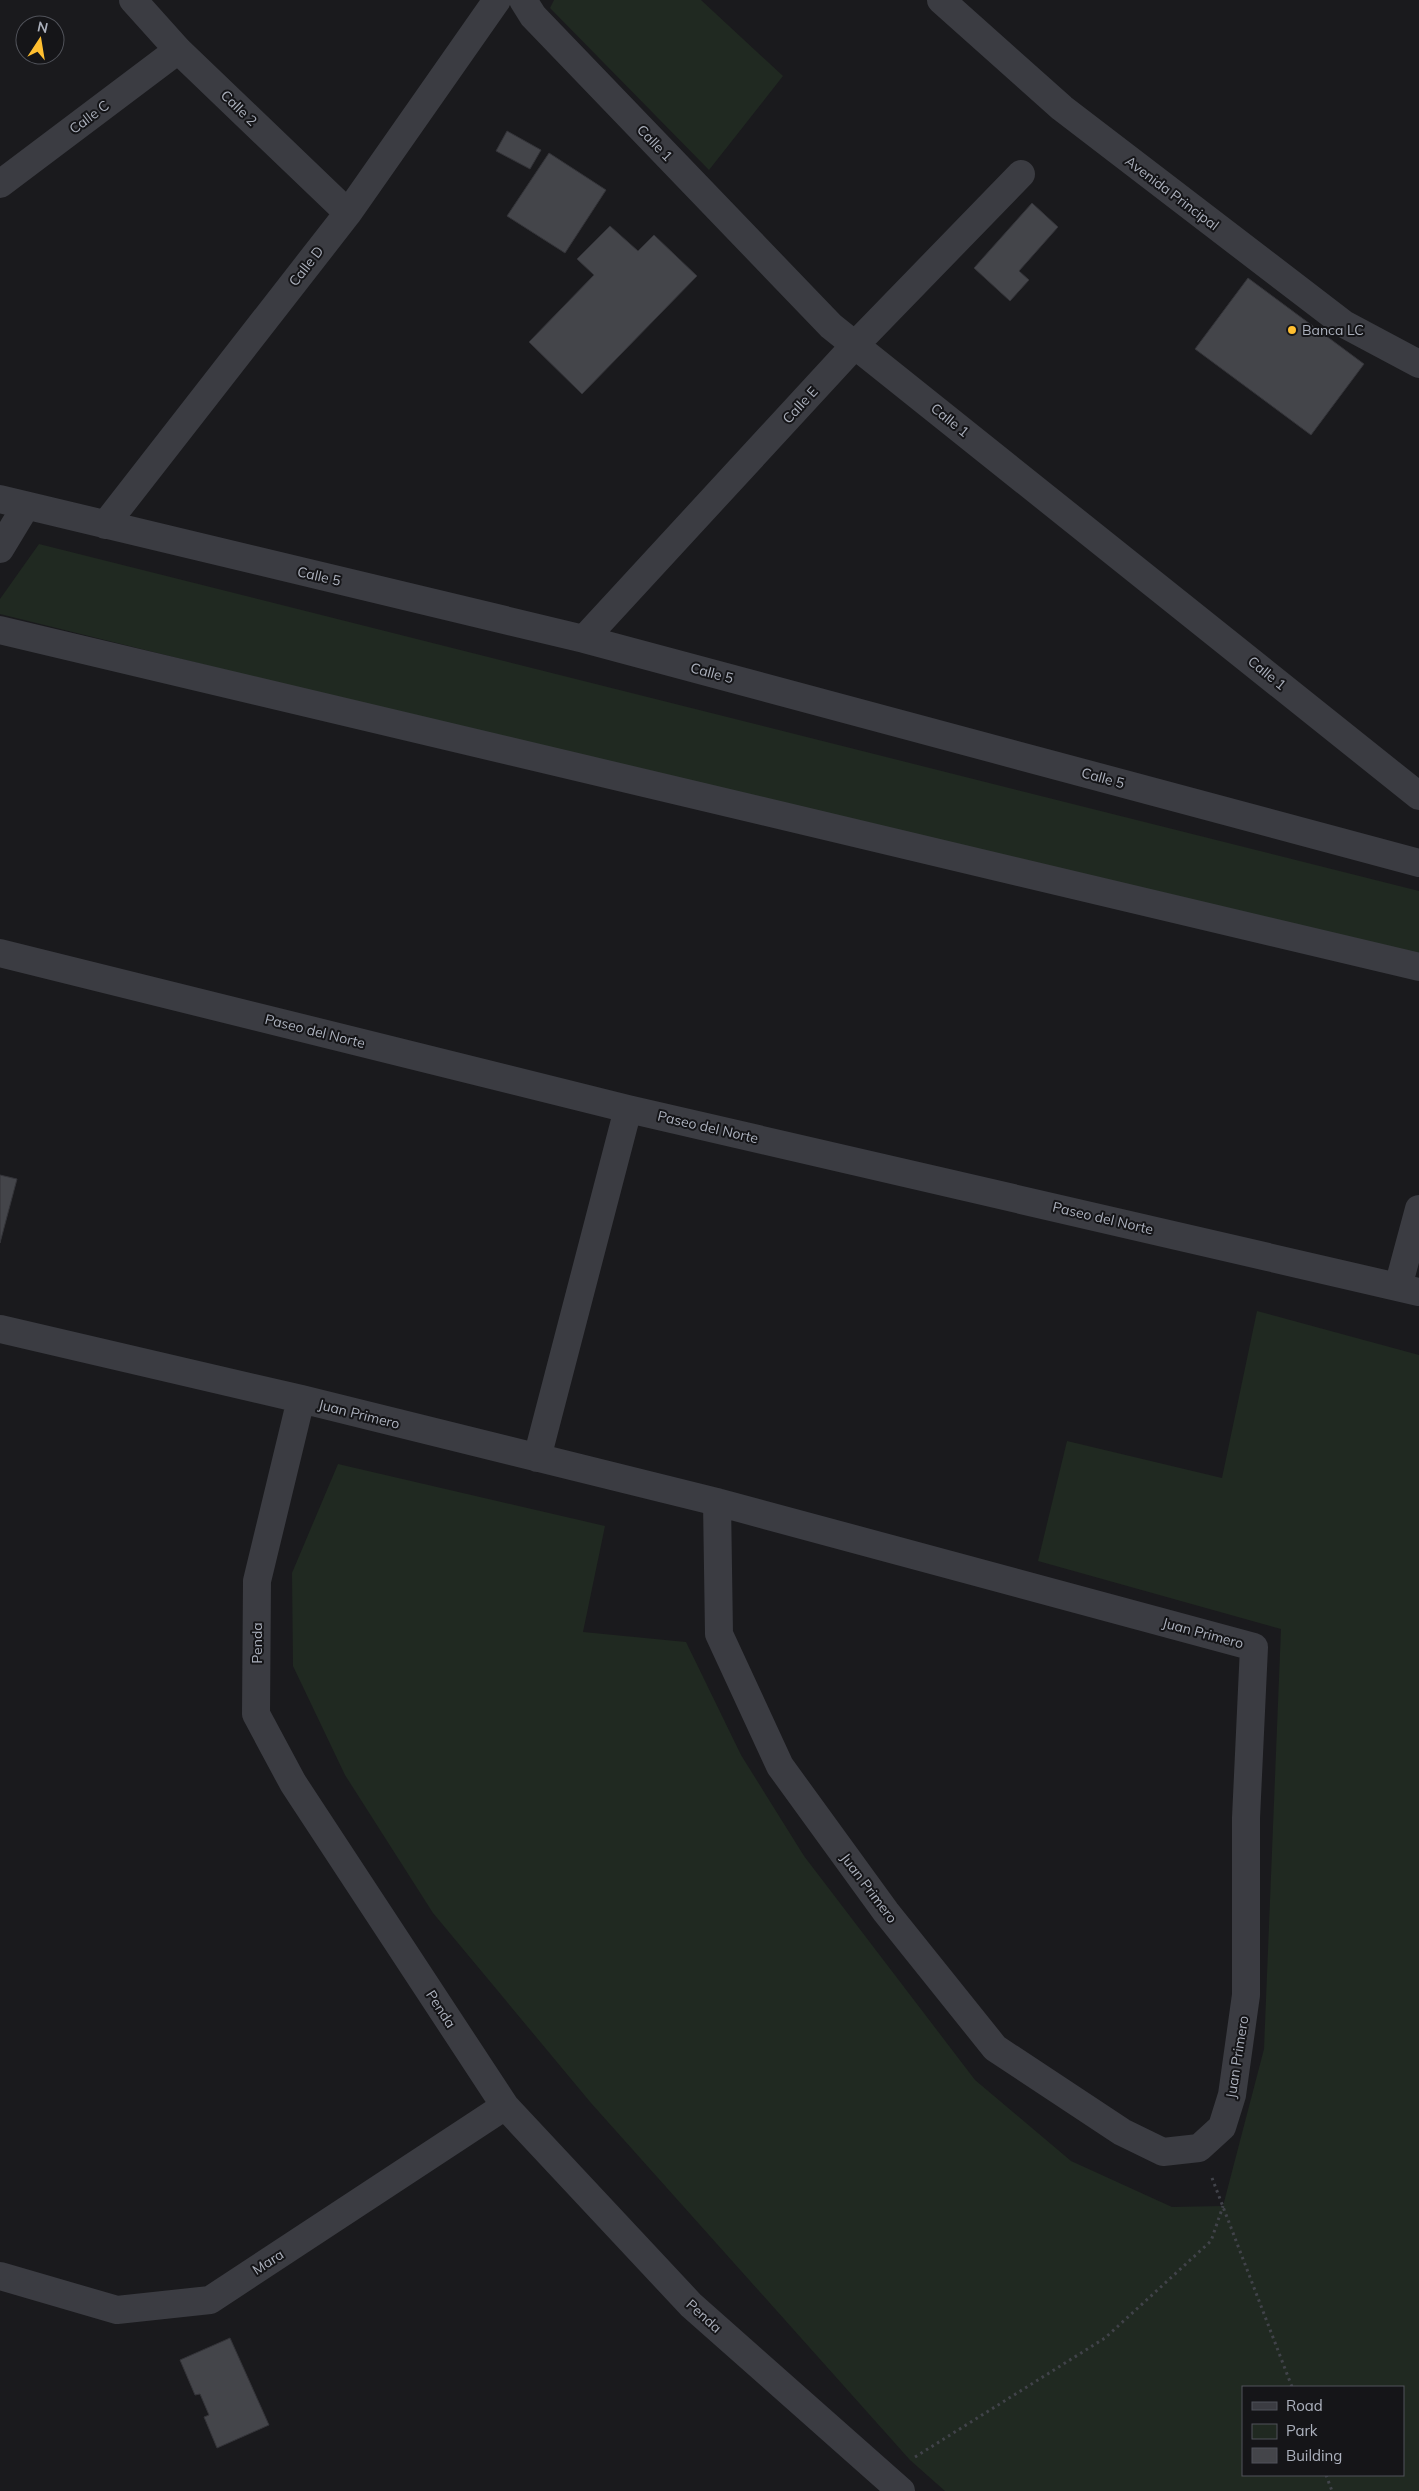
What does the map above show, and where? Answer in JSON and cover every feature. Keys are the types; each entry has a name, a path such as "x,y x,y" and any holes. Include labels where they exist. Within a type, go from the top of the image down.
{"street":[{"name":"Calle 2","path":"133,0 178,50 348,214"},
{"name":"Calle D","path":"105,525 348,214 497,0"},
{"name":"Calle 1","path":"522,0 533,16 831,326 1419,796"},
{"name":"Avenida Principal","path":"941,0 1062,108 1344,324 1419,364"},
{"name":"Calle C","path":"0,184 178,50"},
{"name":"Calle E","path":"584,639 855,345 1021,174"},
{"name":"Calle 5","path":"0,499 584,639 1419,863"},
{"path":"0,549 26,506"},
{"path":"0,630 1419,967"},
{"name":"Paseo del Norte","path":"0,953 628,1108 1408,1289"},
{"path":"536,1458 628,1108"},
{"path":"1408,1289 1419,1208"},
{"name":"Juan Primero","path":"0,1329 302,1399 717,1502 1254,1647 1246,1818 1246,1995 1232,2095 1222,2127 1199,2148 1163,2152 1130,2136 995,2048 886,1912 780,1766 719,1634 717,1502"},
{"name":"Penda","path":"302,1399 257,1581 256,1714 293,1784 505,2106 691,2305 893,2484"},
{"name":"Mara","path":"0,2276 117,2310 210,2300 505,2106"}],"path":[{"path":"1199,2148 1292,2386"},
{"path":"893,2484 1105,2338 1211,2241 1223,2206"},
{"path":"1326,2476 1332,2491"}],"green space":[{"path":"554,0 701,0 783,76 709,170 550,8"},
{"path":"39,544 1419,891 1419,966 0,614 0,599"},
{"path":"1257,1311 1419,1355 1419,2491 945,2491 910,2460 591,2103 433,1913 345,1775 293,1666 292,1573 338,1464 605,1526 583,1632 686,1642 741,1755 804,1856 975,2080 1071,2161 1172,2207 1223,2206 1264,2049 1281,1629 1038,1561 1067,1441 1222,1478"}],"building":[{"path":"507,131 541,150 530,169 496,151"},
{"path":"549,153 606,190 565,253 507,216"},
{"path":"1032,203 1058,227 1019,271 1029,280 1010,301 974,268"},
{"path":"610,226 638,251 654,235 697,276 582,394 529,342 594,275 577,259"},
{"path":"1248,278 1364,364 1311,435 1195,349"},
{"path":"0,1175 17,1179 0,1243"},
{"path":"230,2338 269,2425 217,2448 204,2417 209,2415 200,2394 195,2395 180,2360"}],"place":[{"name":"Banca LC","path":"1292,330"}]}
